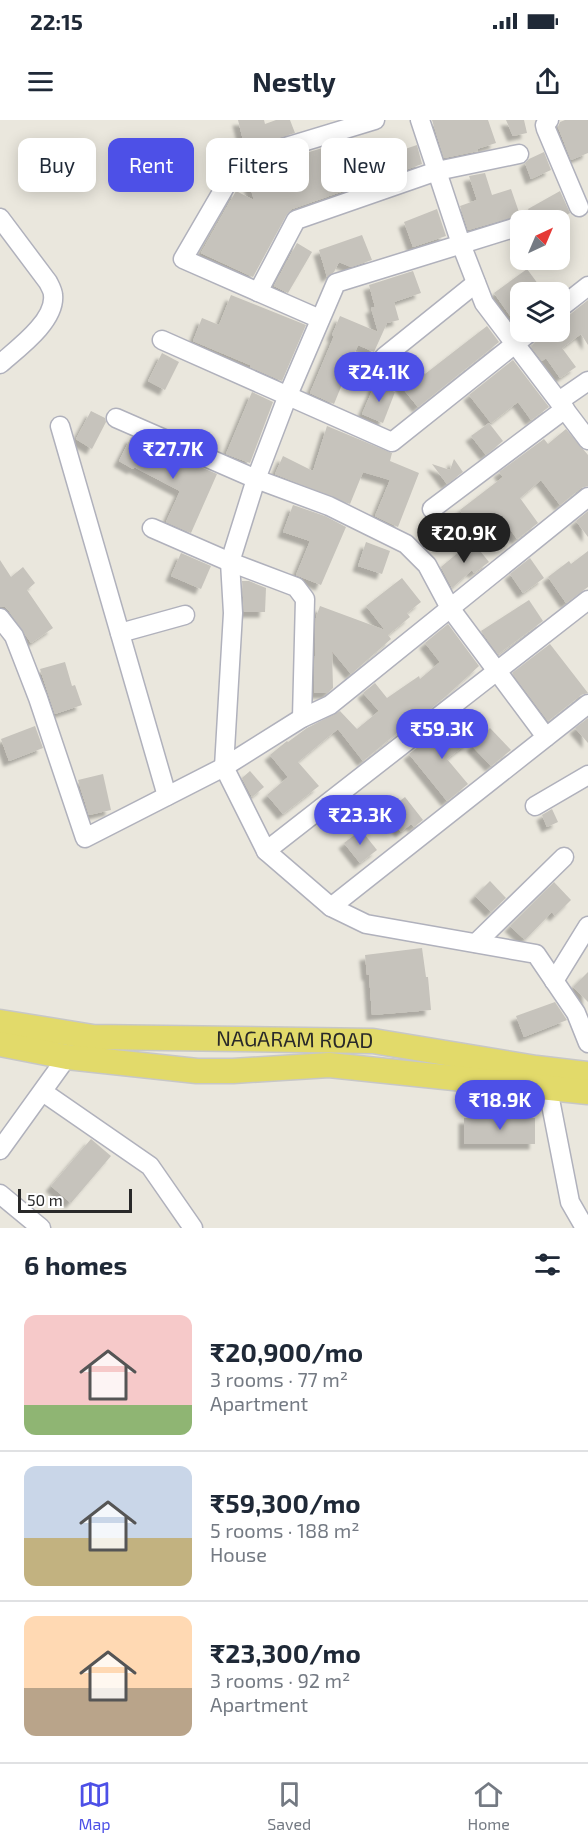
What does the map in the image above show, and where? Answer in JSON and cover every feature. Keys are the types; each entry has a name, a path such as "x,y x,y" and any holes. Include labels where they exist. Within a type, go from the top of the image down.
{"main road":[{"name":"NAGARAM ROAD","path":"0,1022 93,1037 373,1041 548,1089 588,1092"},
{"name":"NAGARAM ROAD","path":"0,1044 68,1057 197,1071 329,1065 588,1074"}],"street":[{"path":"320,319 183,259 240,161 330,127 375,120"},
{"path":"420,120 461,244 484,303 588,440"},
{"path":"549,120 545,125 546,129 579,207"},
{"path":"258,292 297,220 437,171 519,154"},
{"path":"0,218 48,282 53,294 50,313 42,325 0,364"},
{"path":"510,229 336,283 288,395 256,479 230,562 233,613 224,767 266,851 331,908 366,924 536,954 554,981 582,1008 588,1043"},
{"path":"384,357 476,283"},
{"path":"570,300 588,286"},
{"path":"162,340 392,442 515,343"},
{"path":"432,509 562,405 588,381"},
{"path":"116,418 256,479 329,506 405,544 427,565 450,608 546,737"},
{"path":"60,426 167,796"},
{"path":"0,618 14,636 86,838 224,767 302,718 330,705 588,497"},
{"path":"152,528 230,562 296,587 305,599 302,718"},
{"path":"266,851 588,600"},
{"path":"120,633 185,615"},
{"path":"331,908 588,704"},
{"path":"535,806 588,775"},
{"path":"476,943 564,857"},
{"path":"554,981 588,926"},
{"path":"0,1150 68,1057"},
{"path":"548,1089 570,1202 585,1228"},
{"path":"43,1092 150,1167 193,1228"},
{"path":"0,1194 41,1228"}],"building":[{"path":"238,120 264,120 265,124 276,120 290,120 295,133 278,138 242,138"},
{"path":"432,120 488,120 496,143 477,149 478,151 444,158"},
{"path":"506,120 524,120 527,133 513,136"},
{"path":"588,120 588,153 571,160 558,127 560,122"},
{"path":"417,145 422,164 407,169 407,148"},
{"path":"321,148 321,192 341,192 292,209 287,214 253,277 201,253 235,192 254,200 252,192 309,192 309,152"},
{"path":"544,152 551,170 531,179 525,163"},
{"path":"485,173 492,195 511,189 518,210 510,210 510,218 468,230 460,206 477,200 469,176"},
{"path":"560,191 569,210 529,210"},
{"path":"437,209 446,236 413,247 404,222"},
{"path":"362,235 372,260 351,267 339,262 334,272 327,277 319,250"},
{"path":"297,243 312,252 288,293 274,286"},
{"path":"526,270 537,282 510,282 510,316 494,293"},
{"path":"413,271 421,293 394,302 399,320 387,323 374,352 358,345 334,404 310,393 340,316 378,332 371,308 375,307 369,285"},
{"path":"231,295 306,325 282,381 193,341 202,318 219,325"},
{"path":"588,300 588,345 581,334 562,348 576,367 560,378 546,358 542,361 531,347 536,342 570,342 570,315"},
{"path":"487,326 499,342 418,407 386,368 407,353 425,374"},
{"path":"162,353 179,362 165,390 148,381"},
{"path":"513,360 549,407 531,420 518,402 491,423 469,395"},
{"path":"375,384 395,392 383,423 362,414"},
{"path":"252,392 273,402 250,463 226,454"},
{"path":"91,411 105,418 106,422 92,449 76,439"},
{"path":"489,423 503,441 486,455 471,436"},
{"path":"327,426 392,453 390,461 419,473 398,527 375,516 390,480 363,472 350,504 275,474 283,456 313,471"},
{"path":"566,429 588,455 588,486 581,488 560,505 541,480 520,498 538,523 517,539 501,516 477,534 460,510 503,477 499,472 544,439 548,444"},
{"path":"131,437 217,474 191,533 166,522 180,491 119,461"},
{"path":"454,459 463,472 447,484 432,464 450,470"},
{"path":"293,505 325,516 346,527 321,585 296,575 310,541 283,532"},
{"path":"588,511 588,537 576,521"},
{"path":"472,541 489,562 474,573 472,570 452,588 441,567"},
{"path":"366,542 390,551 382,574 358,566"},
{"path":"588,551 588,587 566,603 548,577 569,561 571,564"},
{"path":"181,553 211,566 201,589 171,576"},
{"path":"530,558 544,578 523,593 510,574"},
{"path":"0,560 11,577 23,567 35,583 27,590 53,628 31,643 9,611 5,607 0,607"},
{"path":"402,578 421,602 407,613 410,617 388,635 391,639 351,674 332,651 333,688 328,693 314,693 316,617 320,606 385,630 366,606"},
{"path":"242,581 249,581 266,588 265,612 244,612"},
{"path":"529,600 543,621 498,654 481,631"},
{"path":"448,624 479,666 445,697 419,718 416,717 363,761 338,729 298,762 319,786 283,814 267,795 288,777 270,755 307,728 340,711 357,729 379,711 363,693 375,683 387,698 419,676 420,679 440,662 425,643"},
{"path":"550,644 588,693 581,695 548,721 512,673"},
{"path":"65,662 72,686 75,685 82,705 55,714 40,669"},
{"path":"588,718 588,743 575,728"},
{"path":"452,721 469,742 447,759 468,784 447,801 409,754"},
{"path":"35,726 43,748 9,761 1,739"},
{"path":"490,728 511,750 491,766 472,746"},
{"path":"250,771 264,787 252,797 242,778"},
{"path":"103,774 111,810 89,815 78,780"},
{"path":"405,797 423,820 414,827 411,824 401,832 385,812"},
{"path":"552,809 558,822 547,827 542,815"},
{"path":"361,830 377,850 360,863 344,843"},
{"path":"490,881 506,898 491,912 475,896"},
{"path":"554,882 571,900 555,916 552,912 525,940 510,926"},
{"path":"422,948 431,1010 372,1015 365,955"},
{"path":"588,972 588,1002 573,987"},
{"path":"555,1002 567,1020 524,1037 516,1016"},
{"path":"464,1118 535,1118 535,1144 464,1144"},
{"path":"91,1139 111,1156 71,1203 51,1186"}]}
